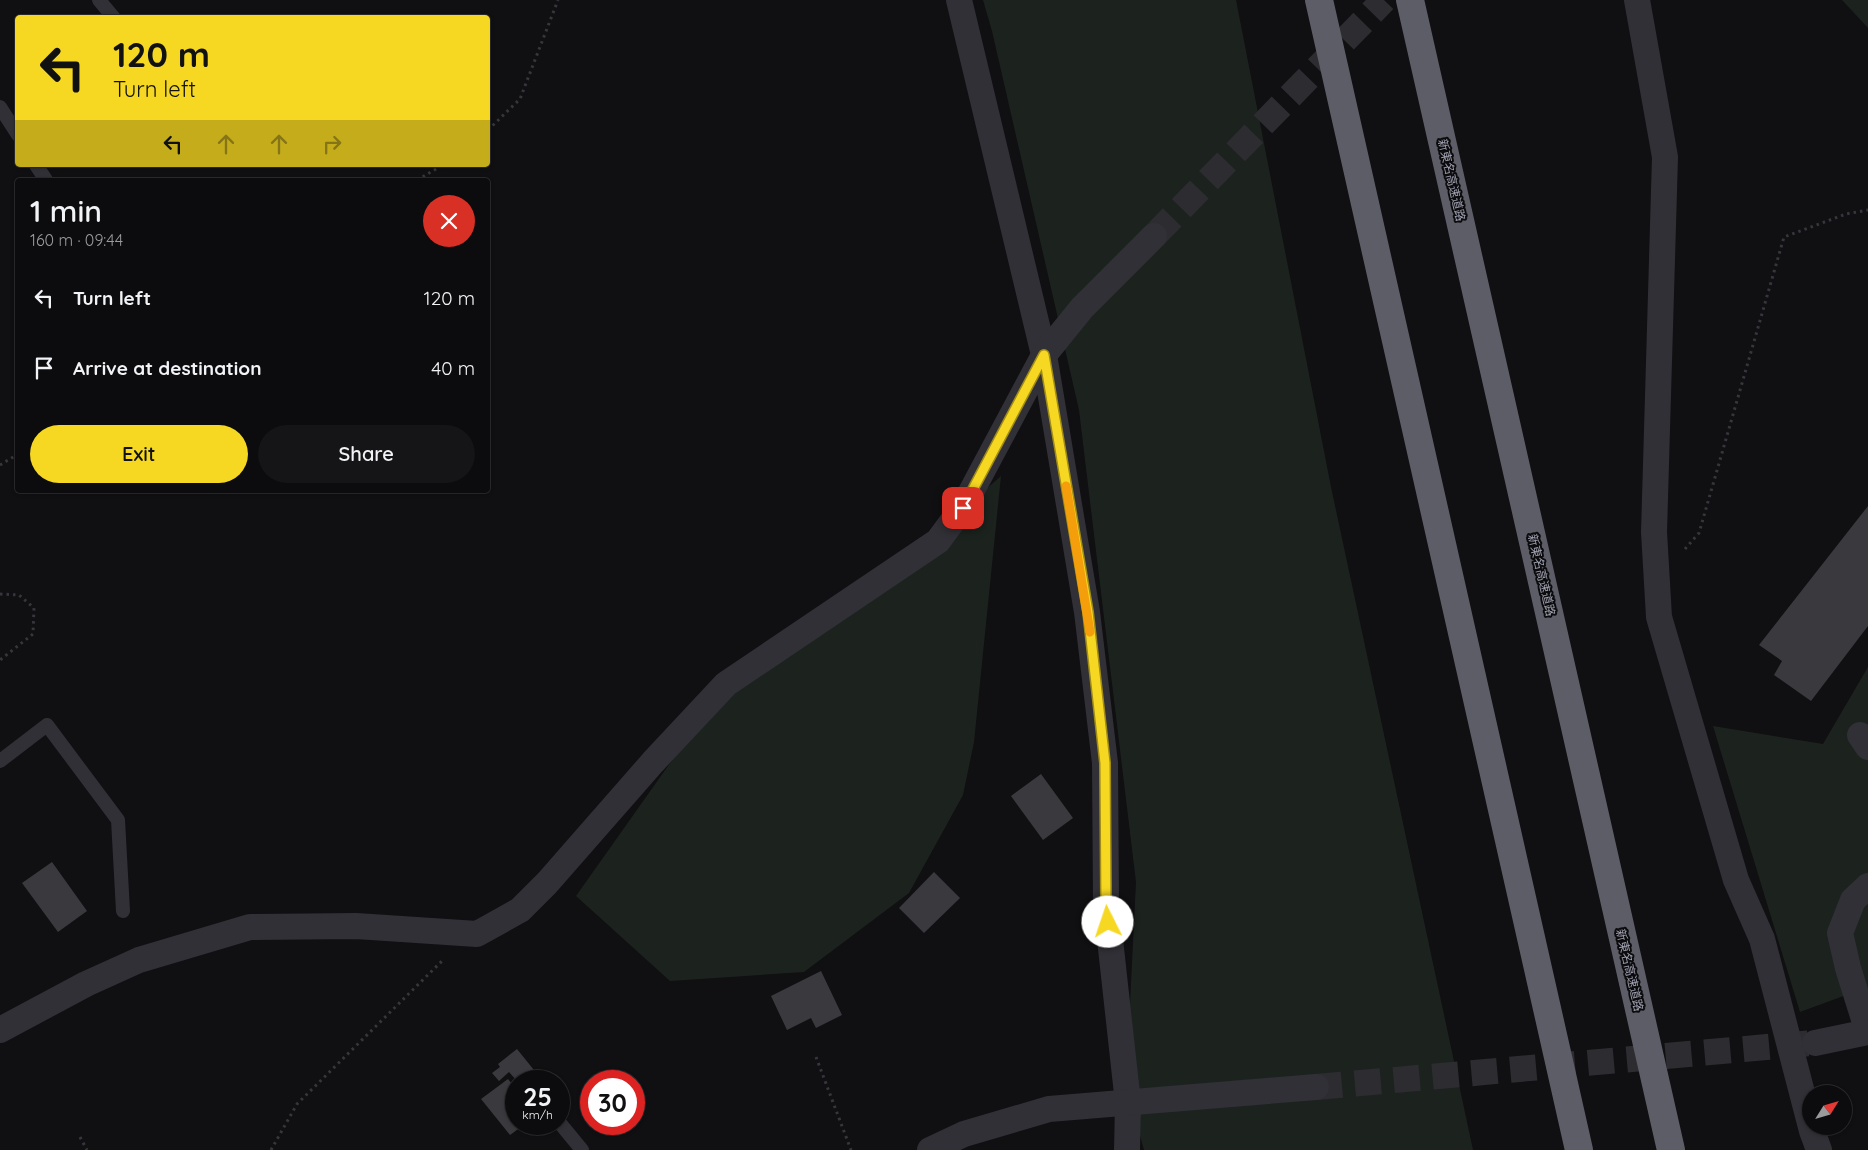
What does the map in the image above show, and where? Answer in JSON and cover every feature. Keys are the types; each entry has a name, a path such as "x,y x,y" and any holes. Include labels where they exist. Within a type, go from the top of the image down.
{"highway":[{"path":"1319,0 1579,1150"},
{"name":"新東名高速道路","path":"1410,0 1671,1150"}],"street":[{"path":"959,0 1044,355 1088,612 1105,763 1106,904 1128,1103 1127,1150"},
{"path":"1637,0 1665,157 1654,532 1660,617 1736,880 1762,939 1812,1131 1819,1150"},
{"path":"0,1030 86,984 139,960 250,927 356,926 477,934 520,910 548,883 653,762 726,684 938,541 963,508 1044,355 1082,308 1154,236"},
{"path":"1815,1043 1868,1032 1848,968 1840,933 1853,900 1868,886"},
{"path":"930,1150 964,1134 1049,1109 1316,1087"}],"lane":[{"path":"99,0 112,15"},
{"path":"0,107 15,130"},
{"path":"37,167 45,178"},
{"path":"0,761 47,725 118,820 122,911"},
{"path":"570,1135 582,1150"}],"path":[{"path":"490,128 520,99 558,0"},
{"path":"420,178 440,167"},
{"path":"1657,582 1699,533 1784,237 1846,214 1868,210"},
{"path":"0,465 15,456"},
{"path":"0,594 19,595 34,608 33,634 0,660"},
{"path":"271,1150 297,1104 469,934"},
{"path":"816,1057 851,1150"},
{"path":"80,1137 88,1150"}],"shaded area":[{"path":"983,0 1236,0 1331,487 1473,1150 1144,1150 1126,1085 1136,882 1079,410 992,31"},
{"path":"1842,0 1868,0 1868,28"},
{"path":"1001,476 974,742 963,795 909,893 804,972 670,981 576,896 726,684 889,575"},
{"path":"1868,667 1868,987 1800,1012 1713,726 1823,744"}],"building":[{"path":"1868,506 1868,626 1811,701 1774,675 1782,661 1759,645"},
{"path":"1041,774 1073,818 1043,840 1011,796"},
{"path":"52,862 87,911 58,932 22,883"},
{"path":"934,872 960,898 924,933 899,908"},
{"path":"821,971 842,1015 816,1028 811,1018 787,1030 771,996"},
{"path":"517,1049 534,1070 505,1070 505,1076 499,1081 492,1073 500,1067 498,1064"},
{"path":"505,1081 505,1129 481,1099"}],"tunnel":[{"path":"1154,236 1384,0"},
{"path":"1316,1087 1812,1043"}],"slow traffic":[{"path":"1066,486 1090,632"}],"route":[{"path":"963,508 1044,355 1088,612 1105,763 1106,904 1108,922"}]}
